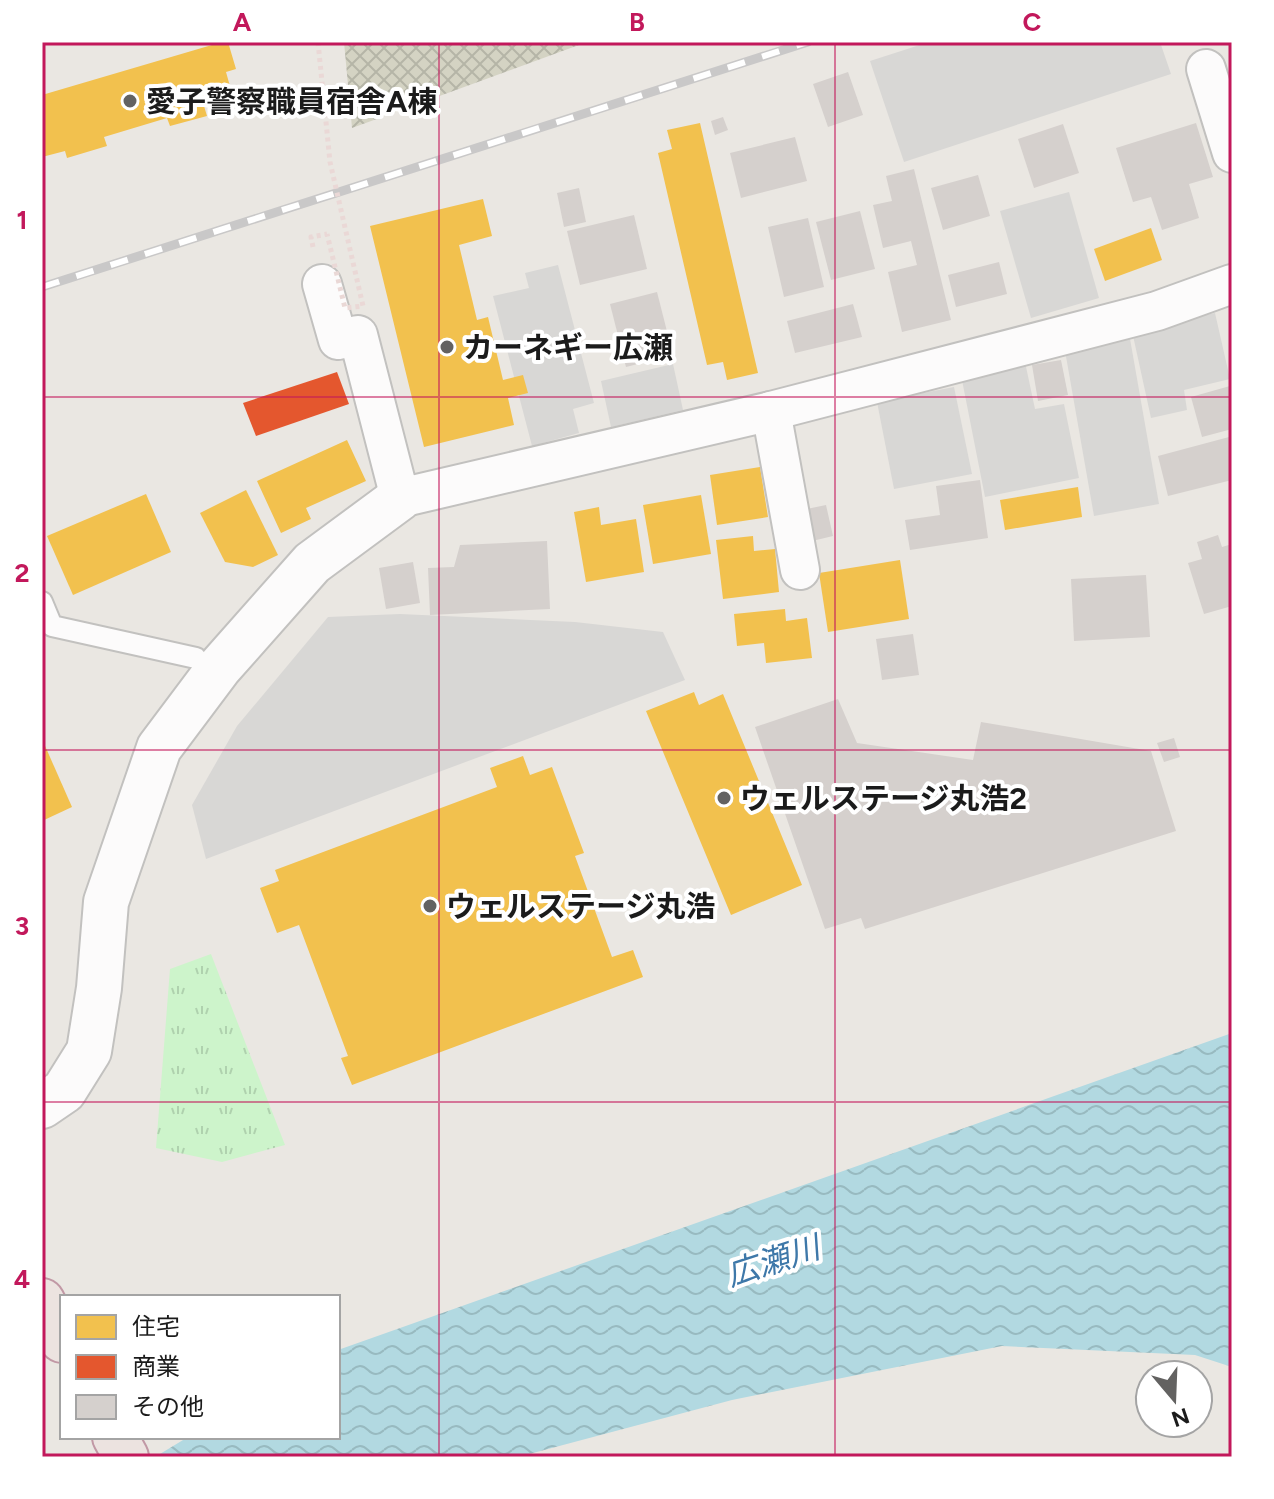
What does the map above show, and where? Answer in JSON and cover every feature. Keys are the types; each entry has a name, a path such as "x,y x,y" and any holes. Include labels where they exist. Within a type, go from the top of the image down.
{"highway":[{"path":"42,1301 60,1336"},
{"path":"116,1439 126,1457"}],"street":[{"path":"1206,69 1232,153"},
{"path":"322,284 338,340 358,335 400,498"},
{"path":"42,1106 64,1091 89,1051 99,988 106,902 159,748 208,663 312,563 400,498 771,411 1157,311 1232,284"},
{"path":"771,411 800,570"}],"lane":[{"path":"42,602 52,626 208,663"}],"path":[{"path":"318,42 330,162 363,306 345,308 327,234"}],"shaded area":[{"path":"344,42 587,42 352,128"},
{"path":"929,42 1160,42 1171,74 904,162 870,61"},
{"path":"1069,192 1099,298 1031,318 1000,211"},
{"path":"558,265 594,403 573,409 579,433 532,446 493,296 529,288 525,273"},
{"path":"1215,313 1230,379 1184,390 1187,410 1151,418 1132,331"},
{"path":"1129,333 1159,504 1094,516 1064,345"},
{"path":"1025,362 1035,409 1064,404 1079,478 985,497 961,375"},
{"path":"673,364 683,410 611,427 601,381"},
{"path":"954,387 972,474 894,489 877,402"},
{"path":"400,614 575,622 663,632 685,680 206,859 192,805 237,726 328,617"}],"green space":[{"path":"211,954 285,1145 222,1162 156,1148 170,969"}],"water":[{"name":"広瀬川","path":"1232,1033 1232,1367 1195,1355 1002,1346 732,1400 518,1457 155,1457 185,1439 340,1439 340,1349"}],"building: 住宅":[{"name":"愛子警察職員宿舎A棟","path":"228,42 236,69 226,72 233,97 204,106 207,116 170,126 167,118 104,137 107,146 67,158 65,151 42,157 42,95"},
{"path":"700,123 758,373 727,380 723,362 707,365 658,153 672,149 667,130"},
{"name":"カーネギー広瀬","path":"483,199 492,236 459,245 477,320 488,317 503,380 523,375 528,393 508,398 514,425 424,447 370,226"},
{"path":"1151,228 1162,260 1105,281 1094,249"},
{"path":"347,440 366,481 306,508 311,519 281,533 257,481"},
{"path":"760,467 768,517 717,525 710,475"},
{"path":"1078,487 1082,517 1005,530 1000,500"},
{"path":"246,490 278,555 253,567 225,562 200,513"},
{"path":"146,494 171,552 73,595 47,536"},
{"path":"701,495 711,554 653,564 643,505"},
{"path":"599,507 601,525 636,519 644,572 586,582 574,512"},
{"path":"753,536 754,551 775,549 779,592 723,599 716,540"},
{"path":"900,560 909,619 828,632 819,573"},
{"path":"785,609 786,621 807,618 812,658 766,663 764,643 737,646 734,614"},
{"name":"ウェルステージ丸浩2","path":"694,692 699,705 723,694 802,885 731,915 646,711"},
{"path":"42,739 72,807 42,821"},
{"name":"ウェルステージ丸浩","path":"523,756 530,775 552,767 584,853 575,856 612,957 633,950 643,977 352,1085 341,1058 348,1056 299,925 277,933 260,888 279,881 275,870 497,787 490,768"}],"building: 商業":[{"path":"337,372 349,404 256,436 243,403"}],"building: その他":[{"path":"848,72 863,115 828,127 813,84"},
{"path":"723,117 728,130 715,135 711,121"},
{"path":"1196,123 1213,177 1189,184 1199,218 1162,230 1151,197 1133,202 1116,148"},
{"path":"1063,124 1079,173 1034,188 1018,139"},
{"path":"795,137 807,181 741,198 730,153"},
{"path":"914,169 951,320 902,332 888,272 917,265 911,241 883,248 873,205 892,201 886,176"},
{"path":"978,175 990,216 943,230 931,188"},
{"path":"579,188 586,222 564,227 557,193"},
{"path":"860,211 875,269 831,280 816,222"},
{"path":"634,215 647,269 580,285 567,231"},
{"path":"808,218 824,287 784,297 768,227"},
{"path":"999,262 1007,294 956,307 948,275"},
{"path":"657,292 673,355 626,367 610,304"},
{"path":"853,304 862,337 795,353 787,321"},
{"path":"1061,360 1068,395 1038,401 1032,365"},
{"path":"1230,386 1232,429 1202,437 1191,397"},
{"path":"1229,437 1232,480 1168,496 1158,456"},
{"path":"980,480 988,538 910,550 905,520 940,515 936,486"},
{"path":"826,505 833,536 808,542 802,510"},
{"path":"1218,535 1222,547 1232,544 1232,606 1204,614 1188,563 1202,559 1197,542"},
{"path":"547,541 550,609 430,615 428,568 454,567 460,545"},
{"path":"413,562 420,603 386,609 379,568"},
{"path":"1146,575 1150,637 1074,641 1071,579"},
{"path":"913,634 919,675 882,680 876,639"},
{"path":"838,699 857,743 973,760 981,722 1151,751 1176,831 865,929 861,918 825,929 755,727"},
{"path":"1174,738 1180,757 1164,762 1157,743"}],"railway":[{"path":"42,287 808,42"}],"place":[{"name":"愛子警察職員宿舎A棟","path":"130,101"},
{"name":"カーネギー広瀬","path":"447,347"},
{"name":"ウェルステージ丸浩2","path":"724,798"},
{"name":"ウェルステージ丸浩","path":"430,906"}]}
